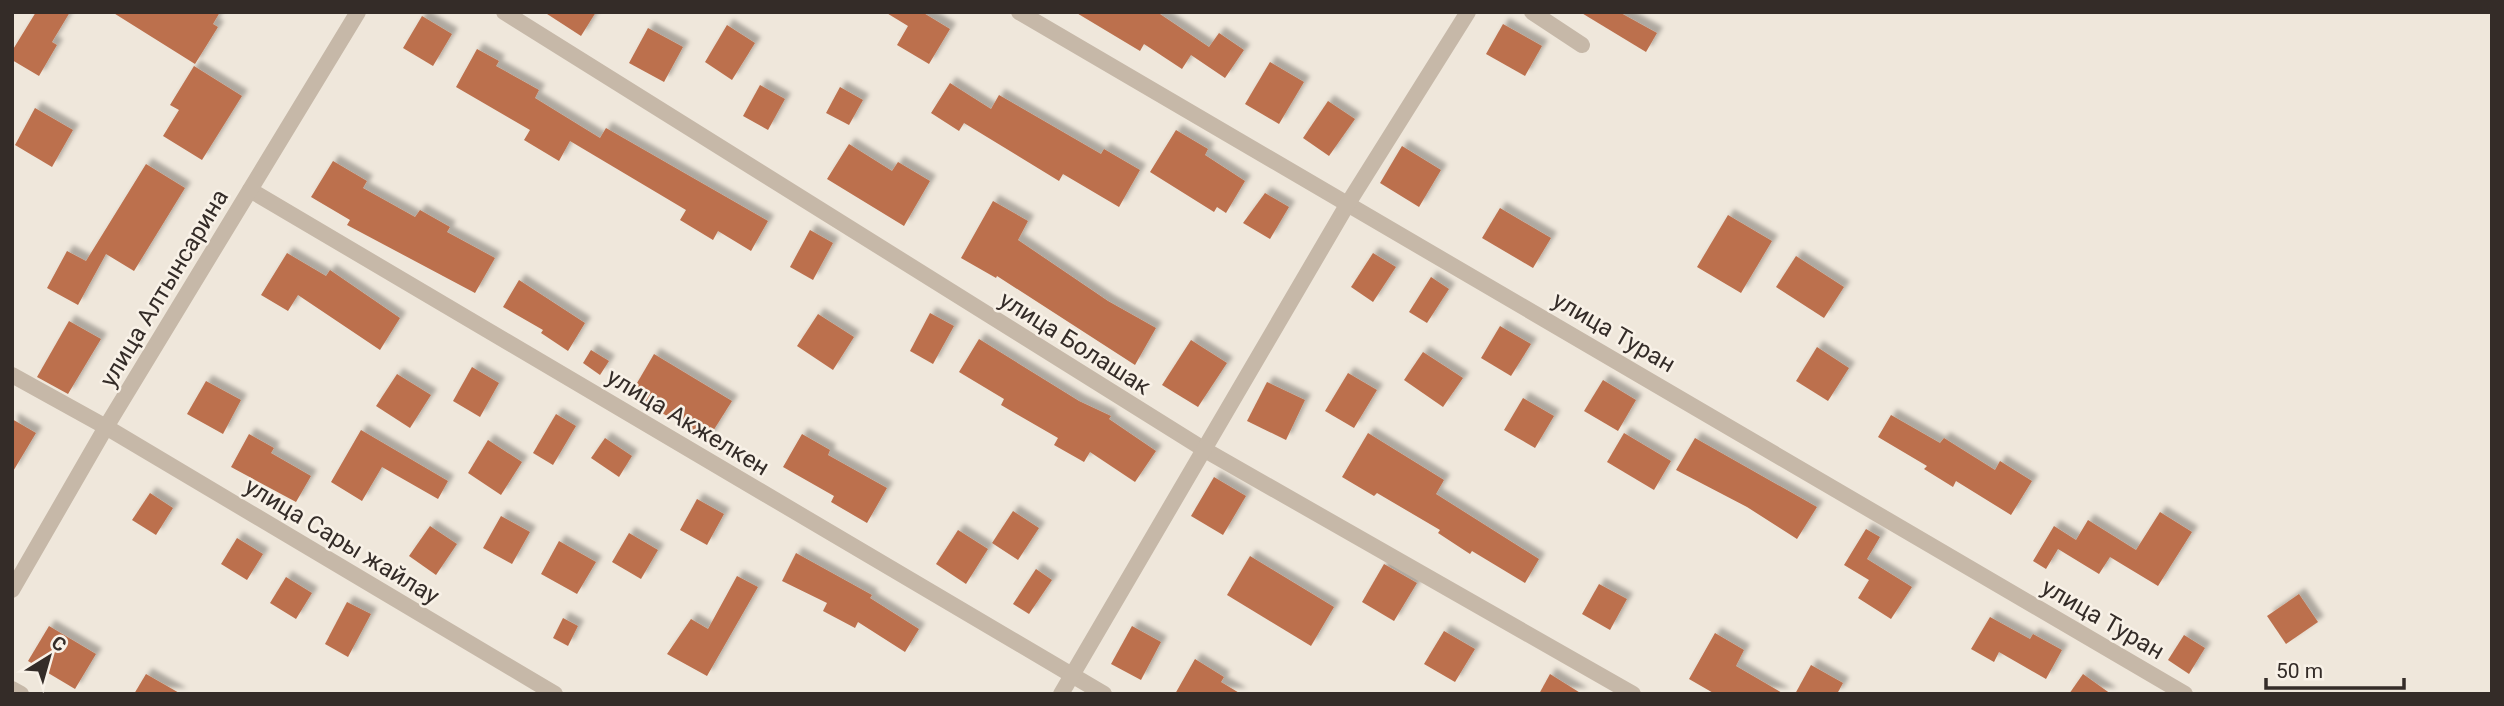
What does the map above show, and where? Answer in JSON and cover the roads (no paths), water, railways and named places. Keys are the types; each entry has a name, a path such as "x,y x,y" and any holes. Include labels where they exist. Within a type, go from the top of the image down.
{"street":[{"name":"улица Алтынсарина","path":"12,590 106,427 358,12"},
{"name":"улица Болашак","path":"504,12 1205,450 1633,694"},
{"name":"улица Туран","path":"1019,12 2185,694"},
{"path":"1061,694 1347,205 1468,12"},
{"path":"1532,12 1582,45"},
{"name":"улица Акжелкен","path":"250,190 1104,694"},
{"name":"улица Сары жайлау","path":"12,375 106,427 555,694"},
{"path":"12,689 21,694"}]}
